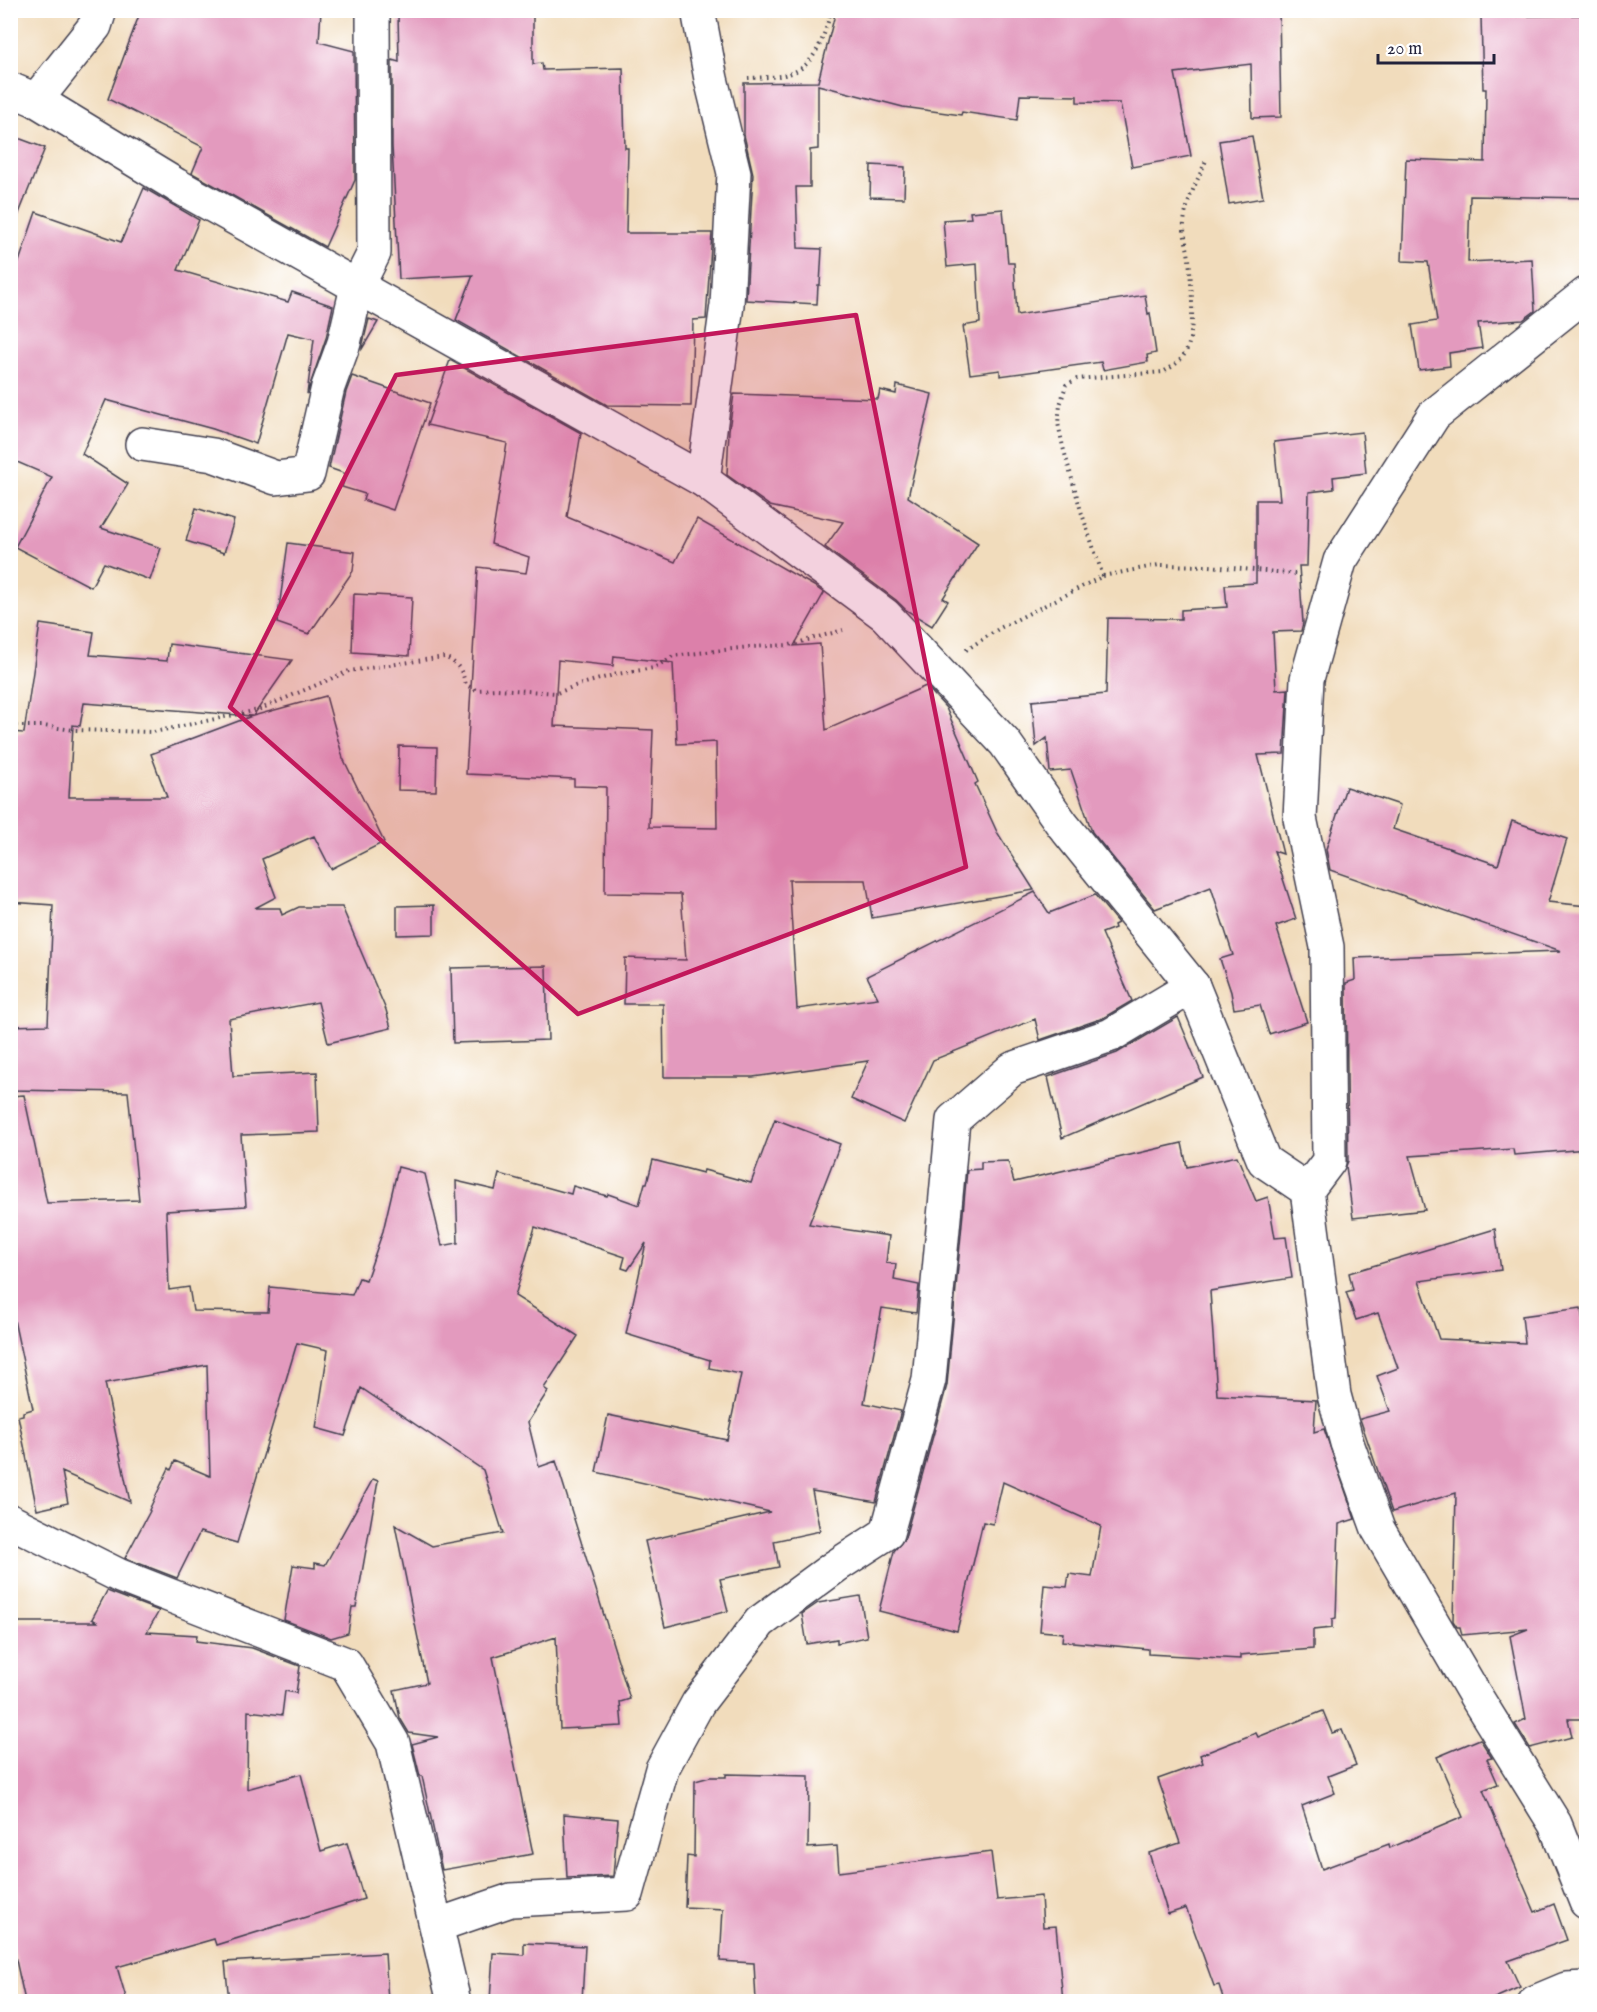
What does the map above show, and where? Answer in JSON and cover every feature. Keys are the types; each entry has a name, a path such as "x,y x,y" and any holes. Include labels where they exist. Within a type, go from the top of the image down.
{"street":[{"path":"100,10 96,26 23,95 176,185 703,480 885,615 1005,743 1062,825 1193,986 1264,1161 1307,1190"},
{"path":"142,444 213,455 276,478 308,474 328,387 344,343 357,287 374,253 373,10"},
{"path":"698,10 711,79 734,173 727,305 703,480"},
{"path":"1587,294 1434,415 1340,561 1307,679 1300,818 1327,947 1329,1161 1307,1190 1334,1395 1347,1443 1378,1529 1475,1695 1555,1824 1587,1902"},
{"path":"438,1925 512,1900 627,1894 662,1769 698,1703 760,1622 836,1566 887,1533 929,1380 953,1120 1012,1069 1111,1035 1193,986"},
{"path":"10,1521 120,1576 346,1664 393,1743 438,1925 454,2001"},
{"path":"1536,2001 1566,1989 1587,1988"}],"path":[{"path":"711,79 777,76 796,71 813,57 831,10"},
{"path":"1103,576 1063,447 1058,423 1060,405 1066,385 1077,380 1162,372 1173,366 1184,355 1191,340 1192,316 1189,260 1184,224 1191,197 1207,158"},
{"path":"936,670 1000,628 1103,576 1159,565 1221,567 1299,574 1340,561"},
{"path":"10,726 154,732 258,710 350,671 444,657 456,662 466,685 476,690 557,693 616,674 654,668 673,656 749,647 790,645 820,638 885,615"}],"highlighted area":[{"path":"856,315 966,867 578,1014 230,707 396,375"}],"building":[{"path":"141,10 321,10 319,42 354,51 355,180 325,247 192,173 203,147 108,99"},
{"path":"533,10 533,64 542,63 543,70 623,68 625,148 628,148 626,233 712,233 706,319 693,320 691,406 607,405 456,320 473,275 399,279 392,146 392,60 399,62 398,13"},
{"path":"836,10 1279,10 1281,117 1252,118 1251,64 1175,73 1191,156 1132,167 1120,103 1077,102 1077,96 1020,95 1017,120 903,107 818,85 818,149 810,150 810,187 796,187 798,248 822,249 817,304 746,300 753,174 744,135 744,83 818,82"},
{"path":"1587,15 1587,198 1470,196 1468,262 1532,259 1535,311 1523,320 1478,323 1482,348 1449,353 1450,366 1419,370 1412,325 1437,321 1428,262 1402,261 1406,159 1485,162 1486,89 1483,89 1481,17"},
{"path":"10,135 45,148 12,231 10,231"},
{"path":"1252,136 1263,198 1229,204 1219,141"},
{"path":"871,165 905,167 904,198 870,197"},
{"path":"144,188 199,220 178,270 288,302 292,292 333,306 326,338 307,394 314,339 288,333 256,444 213,429 106,400 82,454 128,484 101,528 161,548 150,580 104,563 91,587 15,547 52,477 10,459 10,288 36,212 121,242"},
{"path":"1003,209 1008,263 1014,263 1017,315 1145,295 1156,353 1147,355 1148,362 1103,370 1101,362 1000,376 1000,370 970,374 963,326 980,323 977,264 947,267 943,220 971,218 970,212"},
{"path":"369,319 378,322 362,349 362,347"},
{"path":"450,360 581,433 567,517 675,562 697,519 824,593 794,646 820,644 826,730 926,686 946,708 978,782 975,784 997,832 1034,890 872,918 866,880 789,880 797,1009 878,998 867,976 1035,892 1049,913 1095,895 1118,923 1114,925 1115,928 1102,933 1132,1001 1103,1018 1040,1040 1035,1019 933,1060 904,1123 851,1099 868,1061 753,1077 664,1077 663,1004 624,1004 625,958 686,960 681,894 605,893 606,787 574,786 574,779 466,774 478,567 526,573 529,557 491,544 507,443 427,425","holes":["614,656 673,663 677,744 716,742 717,828 649,827 653,730 554,726 558,660 613,666"]},
{"path":"352,376 430,403 393,510 363,500 365,494 342,487 346,474 329,468 346,392"},
{"path":"897,385 932,394 908,497 978,543 943,598 948,601 932,626 906,610 825,547 843,522 770,506 727,475 729,430 734,394 878,399 880,390 896,394"},
{"path":"1362,432 1366,473 1333,477 1334,489 1309,492 1307,566 1299,566 1303,623 1301,631 1273,632 1276,690 1288,689 1284,754 1258,755 1283,854 1274,851 1296,919 1276,926 1307,1022 1269,1034 1260,1005 1234,1009 1220,959 1233,955 1211,887 1155,909 1092,832 1071,770 1050,772 1047,738 1036,746 1032,701 1106,694 1108,618 1181,619 1181,610 1227,607 1225,585 1256,583 1256,500 1280,500 1274,442"},
{"path":"196,508 234,520 224,553 186,541"},
{"path":"288,543 355,552 353,571 309,634 277,623"},
{"path":"354,594 412,597 409,656 352,652"},
{"path":"40,624 94,632 90,655 167,661 169,644 292,660 253,716 326,696 343,758 384,842 331,869 314,836 262,859 276,897 255,908 280,908 282,915 299,907 342,907 386,1010 391,1028 328,1043 318,1002 229,1019 233,1076 317,1072 319,1132 241,1135 246,1206 166,1211 169,1290 189,1287 193,1311 268,1312 270,1287 352,1295 359,1278 366,1280 383,1231 398,1167 425,1174 442,1246 458,1243 456,1181 495,1190 499,1174 571,1194 573,1186 607,1196 608,1194 639,1205 653,1160 703,1173 704,1170 751,1183 775,1119 840,1144 809,1224 889,1236 886,1263 896,1264 894,1280 919,1285 916,1313 882,1308 864,1403 901,1411 876,1502 812,1491 820,1531 774,1541 779,1567 720,1579 728,1611 665,1627 645,1541 770,1512 596,1472 608,1415 727,1440 741,1374 709,1368 710,1360 626,1334 646,1243 628,1270 622,1268 625,1257 535,1227 515,1296 578,1336 544,1388 548,1391 528,1422 539,1467 556,1461 630,1699 620,1702 622,1726 560,1729 556,1637 493,1657 533,1854 442,1870 422,1776 420,1776 412,1744 438,1737 409,1733 400,1718 394,1690 427,1683 395,1525 432,1546 503,1533 483,1470 361,1388 345,1436 316,1428 328,1350 297,1343 237,1543 200,1532 177,1578 125,1558 150,1511 169,1468 171,1470 175,1461 210,1476 207,1365 105,1383 130,1502 62,1472 68,1503 37,1510 18,1416 33,1409 10,1301 10,1096 24,1095 47,1203 139,1200 128,1092 10,1090 10,1026 48,1025 53,905 10,902 10,732 24,733","holes":["84,703 252,716 151,754 167,797 69,797 73,725 80,726"]},
{"path":"399,746 437,747 436,791 398,790"},
{"path":"1346,787 1400,805 1393,829 1498,865 1512,821 1567,839 1548,902 1587,906 1587,1149 1514,1155 1513,1149 1410,1156 1425,1210 1353,1218 1346,1166 1348,1161 1346,983 1355,980 1354,958 1561,951 1330,870 1326,849"},
{"path":"434,905 434,934 397,935 397,906"},
{"path":"546,966 548,1040 453,1043 451,968"},
{"path":"1178,1017 1203,1077 1062,1138 1048,1077 1117,1053"},
{"path":"1182,1143 1187,1167 1237,1156 1256,1201 1268,1197 1275,1238 1286,1237 1292,1278 1210,1291 1217,1395 1316,1400 1314,1432 1324,1429 1355,1519 1339,1524 1336,1618 1332,1619 1332,1628 1313,1630 1313,1649 1240,1655 1240,1659 1148,1654 1148,1649 1062,1641 1063,1633 1040,1631 1044,1585 1067,1587 1069,1574 1092,1577 1101,1526 1003,1482 993,1524 983,1522 957,1631 879,1611 894,1551 905,1538 947,1385 967,1170 981,1169 981,1162 1008,1161 1014,1182"},
{"path":"1495,1229 1501,1270 1419,1281 1439,1339 1525,1343 1522,1316 1581,1308 1587,1351 1587,1719 1568,1719 1572,1737 1530,1748 1515,1724 1526,1719 1510,1636 1528,1629 1462,1635 1460,1627 1457,1627 1453,1621 1456,1493 1392,1512 1360,1419 1390,1411 1377,1376 1398,1368 1378,1313 1356,1320 1346,1292 1353,1290 1349,1273"},
{"path":"373,1479 378,1481 356,1607 352,1607 348,1633 331,1638 284,1620 293,1565 315,1568 315,1563 325,1565"},
{"path":"107,1591 159,1611 147,1632 197,1635 196,1641 252,1648 300,1666 296,1693 285,1691 282,1715 248,1711 247,1789 301,1774 321,1851 347,1843 364,1899 216,1945 214,1939 117,1967 127,2001 25,2001 10,1933 10,1622 97,1622 92,1619"},
{"path":"860,1596 867,1637 837,1643 837,1639 807,1644 802,1614 818,1603"},
{"path":"1323,1711 1332,1733 1342,1730 1356,1765 1328,1776 1335,1793 1302,1806 1322,1869 1389,1844 1390,1848 1463,1817 1437,1757 1480,1739 1492,1758 1487,1759 1498,1784 1483,1790 1535,1912 1554,1904 1567,1940 1508,1961 1520,1987 1488,2001 1224,2001 1219,1985 1214,1986 1186,1908 1168,1914 1149,1853 1180,1843 1158,1779 1203,1763 1200,1755 1256,1733 1258,1737"},
{"path":"726,1774 809,1776 808,1848 837,1846 839,1872 991,1852 997,1900 1041,1896 1043,1927 1056,1926 1063,2001 756,2001 754,1963 720,1961 723,1909 685,1907 687,1856 694,1857 695,1781 710,1777 726,1777"},
{"path":"564,1814 618,1819 613,1876 567,1878"},
{"path":"524,1943 585,1946 582,2001 490,2001 493,1953 524,1955"},
{"path":"385,1953 388,2001 229,2001 225,1962"}]}
